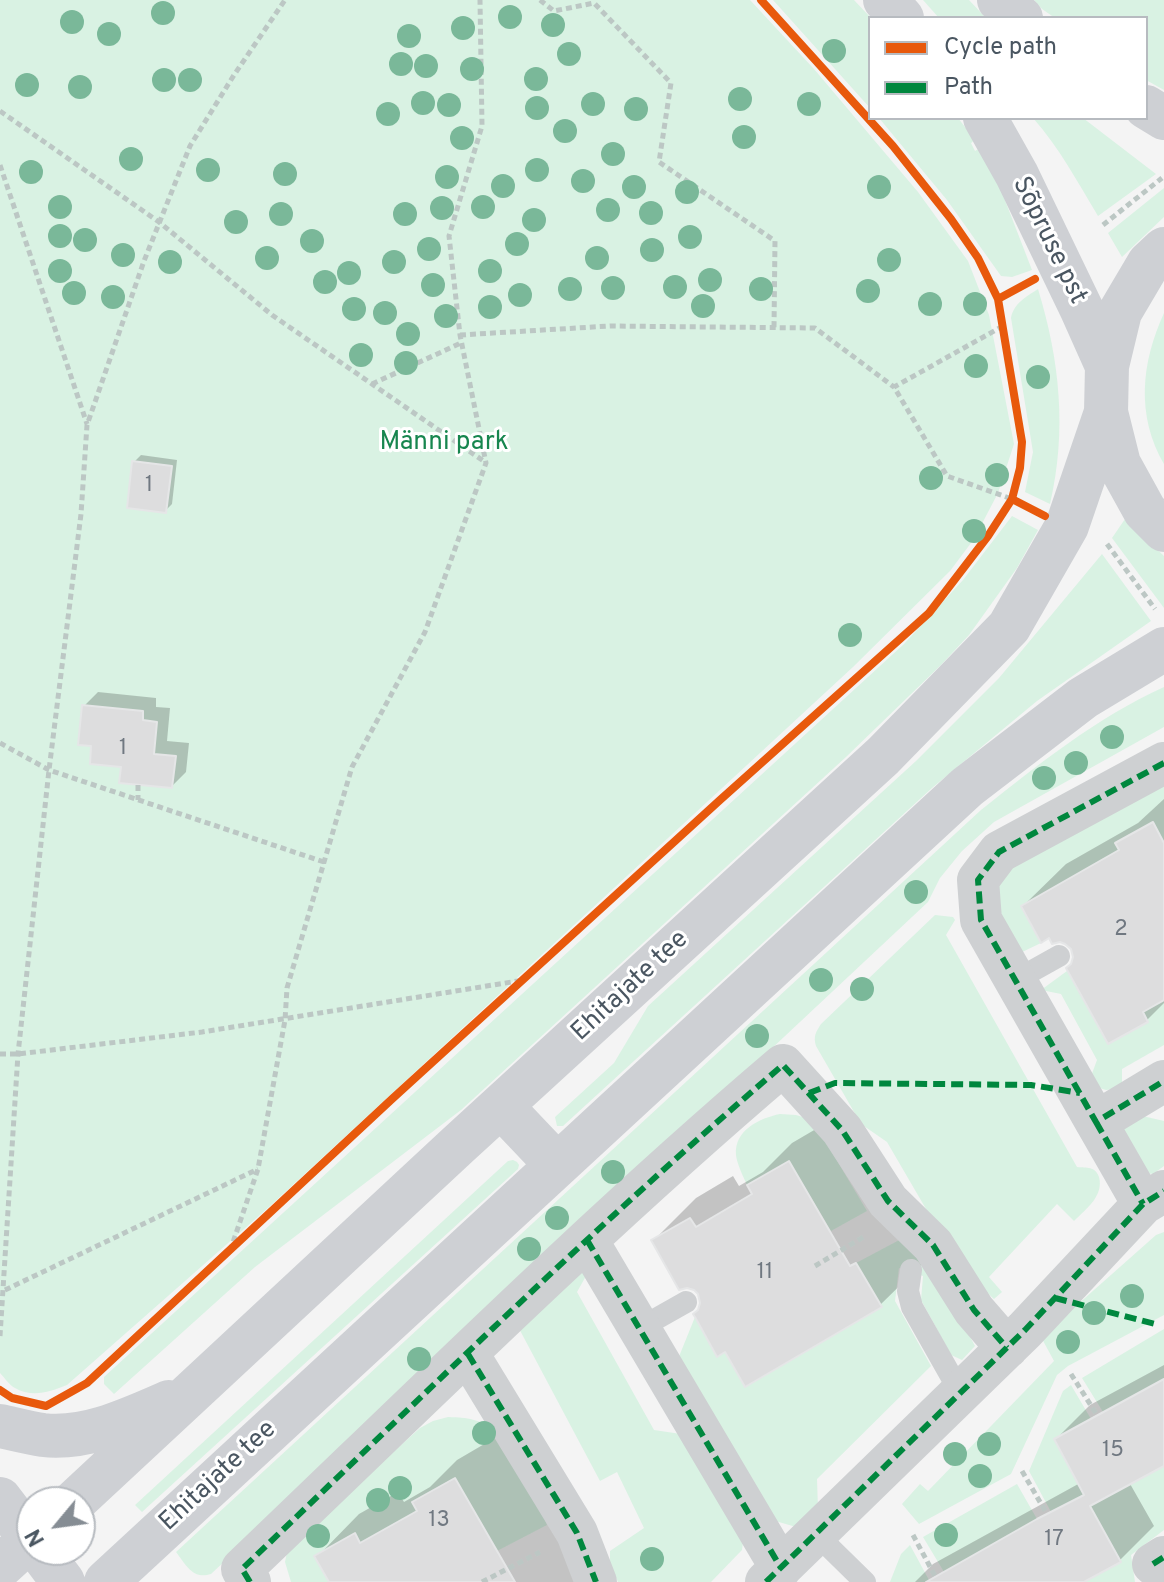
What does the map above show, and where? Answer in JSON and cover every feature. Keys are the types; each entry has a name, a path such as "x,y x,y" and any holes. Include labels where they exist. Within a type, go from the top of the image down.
{"main road":[{"path":"885,0 900,16"},
{"path":"999,0 1019,16"},
{"name":"Sõpruse pst","path":"986,120 1031,203 1107,366"},
{"path":"1164,249 1149,263 1120,312 1107,366 1106,412 1119,464 1145,511 1164,530"},
{"name":"Ehitajate tee","path":"91,1486 883,756 1009,627 1067,526 1106,412"},
{"name":"Ehitajate tee","path":"106,1582 967,787 1083,698 1162,632"},
{"path":"501,1106 557,1165"},
{"path":"0,1426 44,1435 96,1430 193,1392"},
{"path":"0,1499 16,1527"},
{"path":"47,1566 63,1582"}],"street":[{"path":"587,1240 640,1328 773,1575 1007,1348 1153,1197 1096,1122 981,920 978,880 999,852 1164,763"},
{"path":"250,1582 242,1569 587,1240 783,1065 842,1130 888,1201 933,1245 974,1310 1007,1348"},
{"path":"1096,1122 1164,1081"},
{"path":"468,1354 577,1533 596,1582"}],"lane":[{"path":"1016,980 1059,956"},
{"path":"911,1270 908,1291 912,1307 960,1392"},
{"path":"640,1328 686,1302"},
{"path":"816,1534 865,1582"}],"path":[{"path":"0,1336 18,1054 81,514 87,425 159,222 190,146 285,0"},
{"path":"230,1251 258,1169 285,1020 287,988 352,767 425,632 486,463 461,343 449,236 482,126 480,0"},
{"path":"540,0 554,11 594,3 671,83 659,162 775,241 774,328"},
{"path":"0,111 159,222 272,315 486,463"},
{"path":"0,165 87,425"},
{"path":"1103,225 1162,178"},
{"path":"1001,312 1005,340"},
{"path":"460,335 610,326 815,328 894,387 947,476 1023,505"},
{"path":"894,387 1003,326"},
{"path":"372,384 461,343"},
{"path":"1004,512 1015,489"},
{"path":"1107,544 1162,632"},
{"path":"0,743 49,770 324,862"},
{"path":"138,785 138,800"},
{"path":"513,990 535,969"},
{"path":"0,1054 202,1032 524,980"},
{"path":"4,1291 258,1169"},
{"path":"219,1261 242,1240"},
{"path":"815,1266 846,1247"},
{"path":"1071,1374 1097,1415"},
{"path":"1022,1471 1047,1514"},
{"path":"913,1535 935,1576"},
{"path":"482,1582 510,1567"}],"green space":[{"name":"Männi park","path":"0,0 750,0 814,69 918,192 968,261 989,315 1014,444 998,493 974,539 950,571 853,667 269,1207 67,1385 34,1393 15,1388 0,1373"},
{"path":"773,0 854,0 869,16 868,106"},
{"path":"923,0 969,0 984,16 937,16"},
{"path":"1034,0 1164,0 1164,90 1148,81 1148,16 1052,16"},
{"path":"881,120 960,120 975,140 971,143 975,151 980,148 996,177 1032,270 1012,277 1001,276 947,200"},
{"path":"1035,120 1086,120 1156,174 1098,216"},
{"path":"1164,188 1164,217 1122,257 1108,233"},
{"path":"1038,289 1052,343 1059,396 1058,450 1050,504 1025,492 1033,452 1011,318 1018,304"},
{"path":"1164,313 1164,464 1149,427 1145,389 1150,351"},
{"path":"1012,516 1038,530 1017,568 969,635 846,757 461,1110 255,1267 114,1394 104,1384 104,1377 904,644 963,580"},
{"path":"1125,519 1164,556 1164,608 1112,538"},
{"path":"1102,554 1151,621 1037,701 932,788 563,1126 557,1126 555,1117 614,1063 648,1006 916,761 999,678"},
{"path":"1164,687 1164,727 994,822 962,851 940,878 928,902 211,1574 199,1575 187,1566 176,1552 981,810 1092,727"},
{"path":"1164,781 1164,843 1153,823 1115,843 1119,851 1021,906 1041,943 1018,954 996,901 1000,881 1012,866"},
{"path":"935,915 953,917 955,920 946,935 1077,1167 1093,1169 1099,1177 1096,1196 1074,1221 1057,1204 989,1277 1002,1292 994,1299 961,1269 887,1142 861,1124 815,1043 821,1024"},
{"path":"1067,971 1109,1044 1148,1022 1143,1012 1164,1000 1164,1045 1122,1069 1122,1088 1106,1090 1096,1087 1090,1079 1097,1060 1061,994 1041,990"},
{"path":"780,1114 809,1119 867,1211 831,1231 789,1161 747,1185 736,1155 739,1139 757,1122"},
{"path":"1134,1114 1164,1121 1164,1166 1153,1174 1146,1173 1125,1142 1124,1128"},
{"path":"513,1160 519,1165 518,1169 142,1512 135,1505 508,1161"},
{"path":"1164,1232 1164,1315 1068,1366 1057,1375 1011,1474 919,1524 902,1504 920,1484 928,1491 1054,1361 1041,1337 1156,1235"},
{"path":"903,1238 921,1247 975,1346 962,1360 951,1355 921,1300 923,1276 899,1268 895,1301 931,1366 817,1479 818,1509 796,1527 772,1520 678,1359 695,1317 718,1356 856,1263"},
{"path":"579,1264 586,1276 577,1292 654,1430 681,1434 743,1542 742,1550 711,1582 618,1582 610,1565 610,1551 644,1528 617,1472 600,1481 515,1321"},
{"path":"1164,1329 1164,1379 1103,1412 1082,1378"},
{"path":"1071,1385 1091,1419 1054,1439 1084,1495 1051,1512 1029,1471 1063,1391"},
{"path":"448,1417 473,1420 495,1432 541,1509 547,1525 497,1551 454,1478 413,1502 417,1511 360,1543 354,1533 315,1556 329,1582 291,1582 285,1562 287,1552 420,1428"},
{"path":"1164,1466 1164,1530 1131,1555 1135,1582 1084,1582 1121,1561 1090,1506"},
{"path":"1017,1484 1037,1519 944,1572 923,1537"},
{"path":"910,1545 929,1580 890,1582 901,1554"}],"building":[{"path":"132,461 172,466 166,513 127,508"},
{"path":"82,705 143,711 143,720 157,722 154,754 176,756 172,788 119,783 121,767 90,764 91,746 78,745"},
{"path":"1153,822 1164,843 1164,1000 1143,1012 1148,1022 1108,1044 1066,968 1073,957 1071,949 1060,942 1052,944 1049,938 1041,943 1021,906 1119,850 1115,843"},
{"path":"789,1161 850,1266 856,1263 882,1307 745,1387 725,1352 717,1357 693,1314 700,1303 698,1294 687,1288 679,1290 651,1240 690,1218 696,1227 752,1194 747,1185"},
{"path":"1164,1379 1164,1466 1090,1506 1121,1562 1084,1582 926,1582 1084,1495 1054,1439"},
{"path":"455,1478 515,1582 329,1582 314,1556 355,1533 360,1543 417,1511 412,1502"}],"marked path":[{"path":"1164,763 999,852 978,880 981,920 1096,1122 1164,1081"},
{"path":"250,1582 242,1569 576,1250 783,1065 842,1130 888,1201 933,1245 974,1310 1007,1348"},
{"path":"809,1093 835,1083 1031,1085 1080,1093"},
{"path":"1096,1122 1143,1204"},
{"path":"766,1582 1025,1330 1143,1204 1164,1191"},
{"path":"587,1240 781,1568"},
{"path":"1055,1298 1159,1325"},
{"path":"468,1354 577,1533 596,1582"},
{"path":"1153,1564 1164,1557"}],"cycle path":[{"path":"761,0 868,118"},
{"path":"869,120 951,219 978,258 998,299"},
{"path":"1035,279 998,299 1022,442 1020,468 1012,499 1045,516"},
{"path":"0,1390 12,1398 46,1406 87,1383 392,1099 929,613 1012,499"}]}
